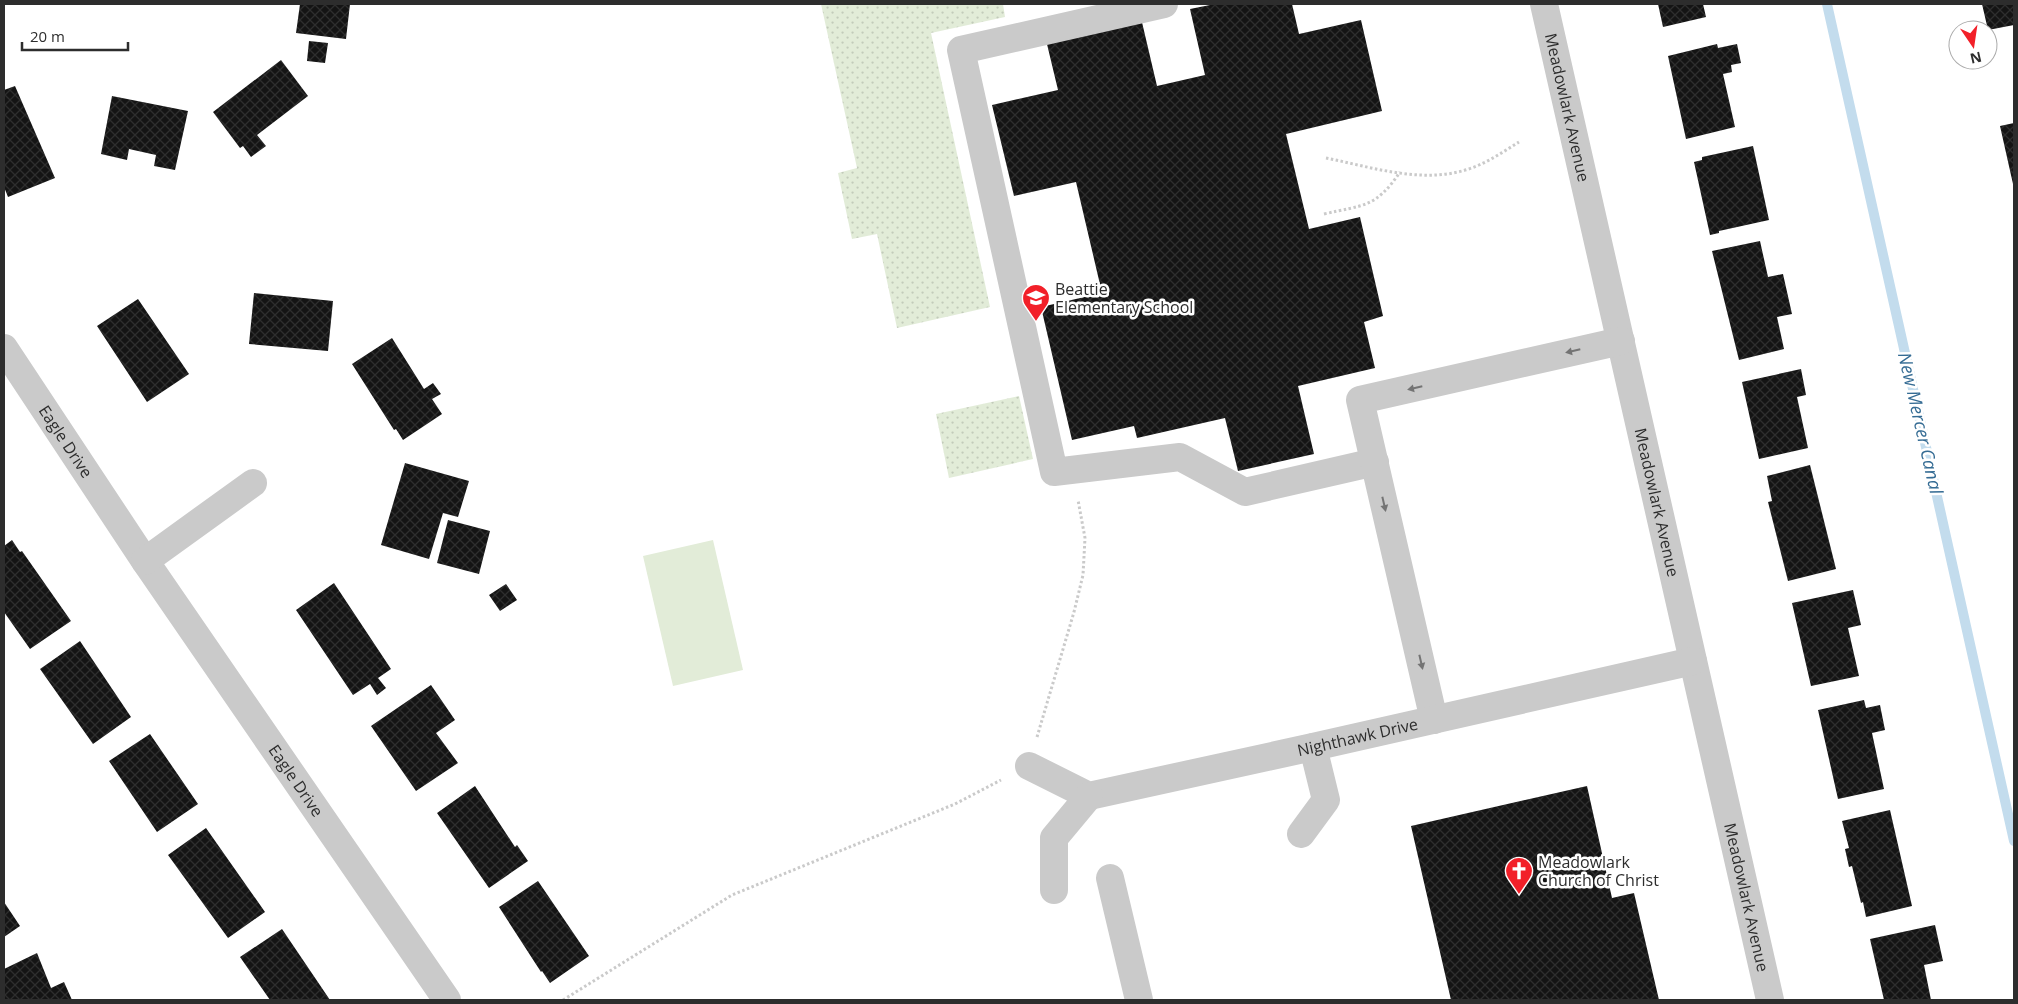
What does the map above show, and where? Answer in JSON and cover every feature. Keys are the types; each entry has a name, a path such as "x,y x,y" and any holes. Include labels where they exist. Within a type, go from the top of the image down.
{"street":[{"path":"1164,4 961,50 1054,472 1180,457 1245,492 1375,462"},
{"name":"Meadowlark Avenue","path":"1544,4 1770,1000"},
{"path":"1434,720 1360,400 1621,340"},
{"name":"Eagle Drive","path":"4,348 145,561 447,1000"},
{"path":"145,561 253,483"},
{"name":"Nighthawk Drive","path":"1089,796 1313,748 1693,661"},
{"path":"1301,834 1326,800 1313,748"},
{"path":"1029,766 1089,796 1054,838 1054,890"},
{"path":"1110,878 1139,1000"}],"path":[{"path":"1326,158 1422,176 1451,174 1478,166 1519,142"},
{"path":"1324,214 1368,204 1388,191 1400,172"},
{"path":"563,1000 732,895 955,804 1029,766 1083,575 1085,538 1072,470"}],"green space":[{"path":"821,4 1003,4 1005,17 931,33 990,307 897,328 877,234 852,239 838,173 857,168"},
{"path":"1019,396 1033,459 949,478 936,414"},
{"path":"713,540 743,670 673,686 643,556"}],"building":[{"path":"300,4 350,4 346,39 296,33"},
{"path":"1215,4 1292,4 1299,34 1361,20 1382,111 1286,134 1309,229 1360,217 1383,316 1364,322 1375,368 1298,386 1314,454 1238,471 1225,418 1137,438 1134,426 1072,440 1041,307 1102,293 1076,182 1014,196 992,105 1058,90 1046,40 1141,18 1157,86 1205,75 1190,9"},
{"path":"1658,4 1703,4 1706,17 1663,27"},
{"path":"1982,4 2014,4 2014,25 1998,28 1998,20 1986,20"},
{"path":"309,41 328,43 325,63 307,61"},
{"path":"1717,44 1718,48 1737,44 1741,63 1731,65 1732,72 1723,74 1735,127 1686,139 1668,56"},
{"path":"281,60 308,96 257,135 266,146 251,157 243,146 240,148 213,112"},
{"path":"15,86 55,178 8,197 4,187 4,90"},
{"path":"112,96 188,111 175,170 154,166 156,155 129,149 127,160 101,154"},
{"path":"2014,123 2014,184 2013,184 2000,126"},
{"path":"1753,146 1769,220 1719,231 1719,233 1710,235 1694,162 1702,160 1702,157"},
{"path":"1760,241 1768,277 1783,274 1792,314 1777,317 1784,349 1739,360 1712,251"},
{"path":"254,293 333,301 328,351 249,344"},
{"path":"138,299 189,374 147,402 97,326"},
{"path":"392,338 424,389 433,383 441,394 432,399 442,414 403,440 396,429 394,430 352,364"},
{"path":"1801,369 1806,395 1797,397 1808,448 1759,459 1742,382"},
{"path":"405,463 469,481 458,517 443,513 429,559 381,545"},
{"path":"1810,465 1836,569 1788,581 1768,502 1772,501 1767,476"},
{"path":"448,520 490,531 479,574 437,563"},
{"path":"12,540 20,552 22,551 71,621 30,649 4,612 4,546"},
{"path":"334,583 391,669 378,678 386,688 377,695 370,684 353,695 296,610"},
{"path":"506,584 517,600 500,611 489,595"},
{"path":"1853,590 1861,625 1848,628 1859,676 1811,686 1792,603"},
{"path":"80,641 131,717 93,744 40,669"},
{"path":"431,685 455,720 436,733 458,763 416,791 371,726"},
{"path":"1864,700 1866,708 1880,705 1885,730 1872,733 1884,789 1838,799 1818,710"},
{"path":"150,734 198,804 157,832 109,761"},
{"path":"475,786 515,847 517,845 528,861 489,888 437,813"},
{"name":"Meadowlark Church of Christ","path":"1587,786 1612,898 1634,893 1659,1000 1451,1000 1411,826"},
{"path":"1890,810 1912,906 1866,917 1852,866 1849,867 1845,849 1849,848 1842,821"},
{"path":"206,828 265,912 228,938 168,855"},
{"path":"538,881 589,956 550,983 499,907"},
{"path":"4,902 20,926 4,937"},
{"path":"1935,925 1943,961 1924,965 1931,1000 1884,1000 1870,939"},
{"path":"282,929 330,1000 270,1000 240,957"},
{"path":"37,953 51,988 64,982 72,1000 5,1000 4,969"}],"waterway":[{"name":"New Mercer Canal","path":"1827,4 2014,841"}],"place":[{"name":"Beattie Elementary School","path":"1036,322"},
{"name":"Meadowlark Church of Christ","path":"1519,895"}]}
